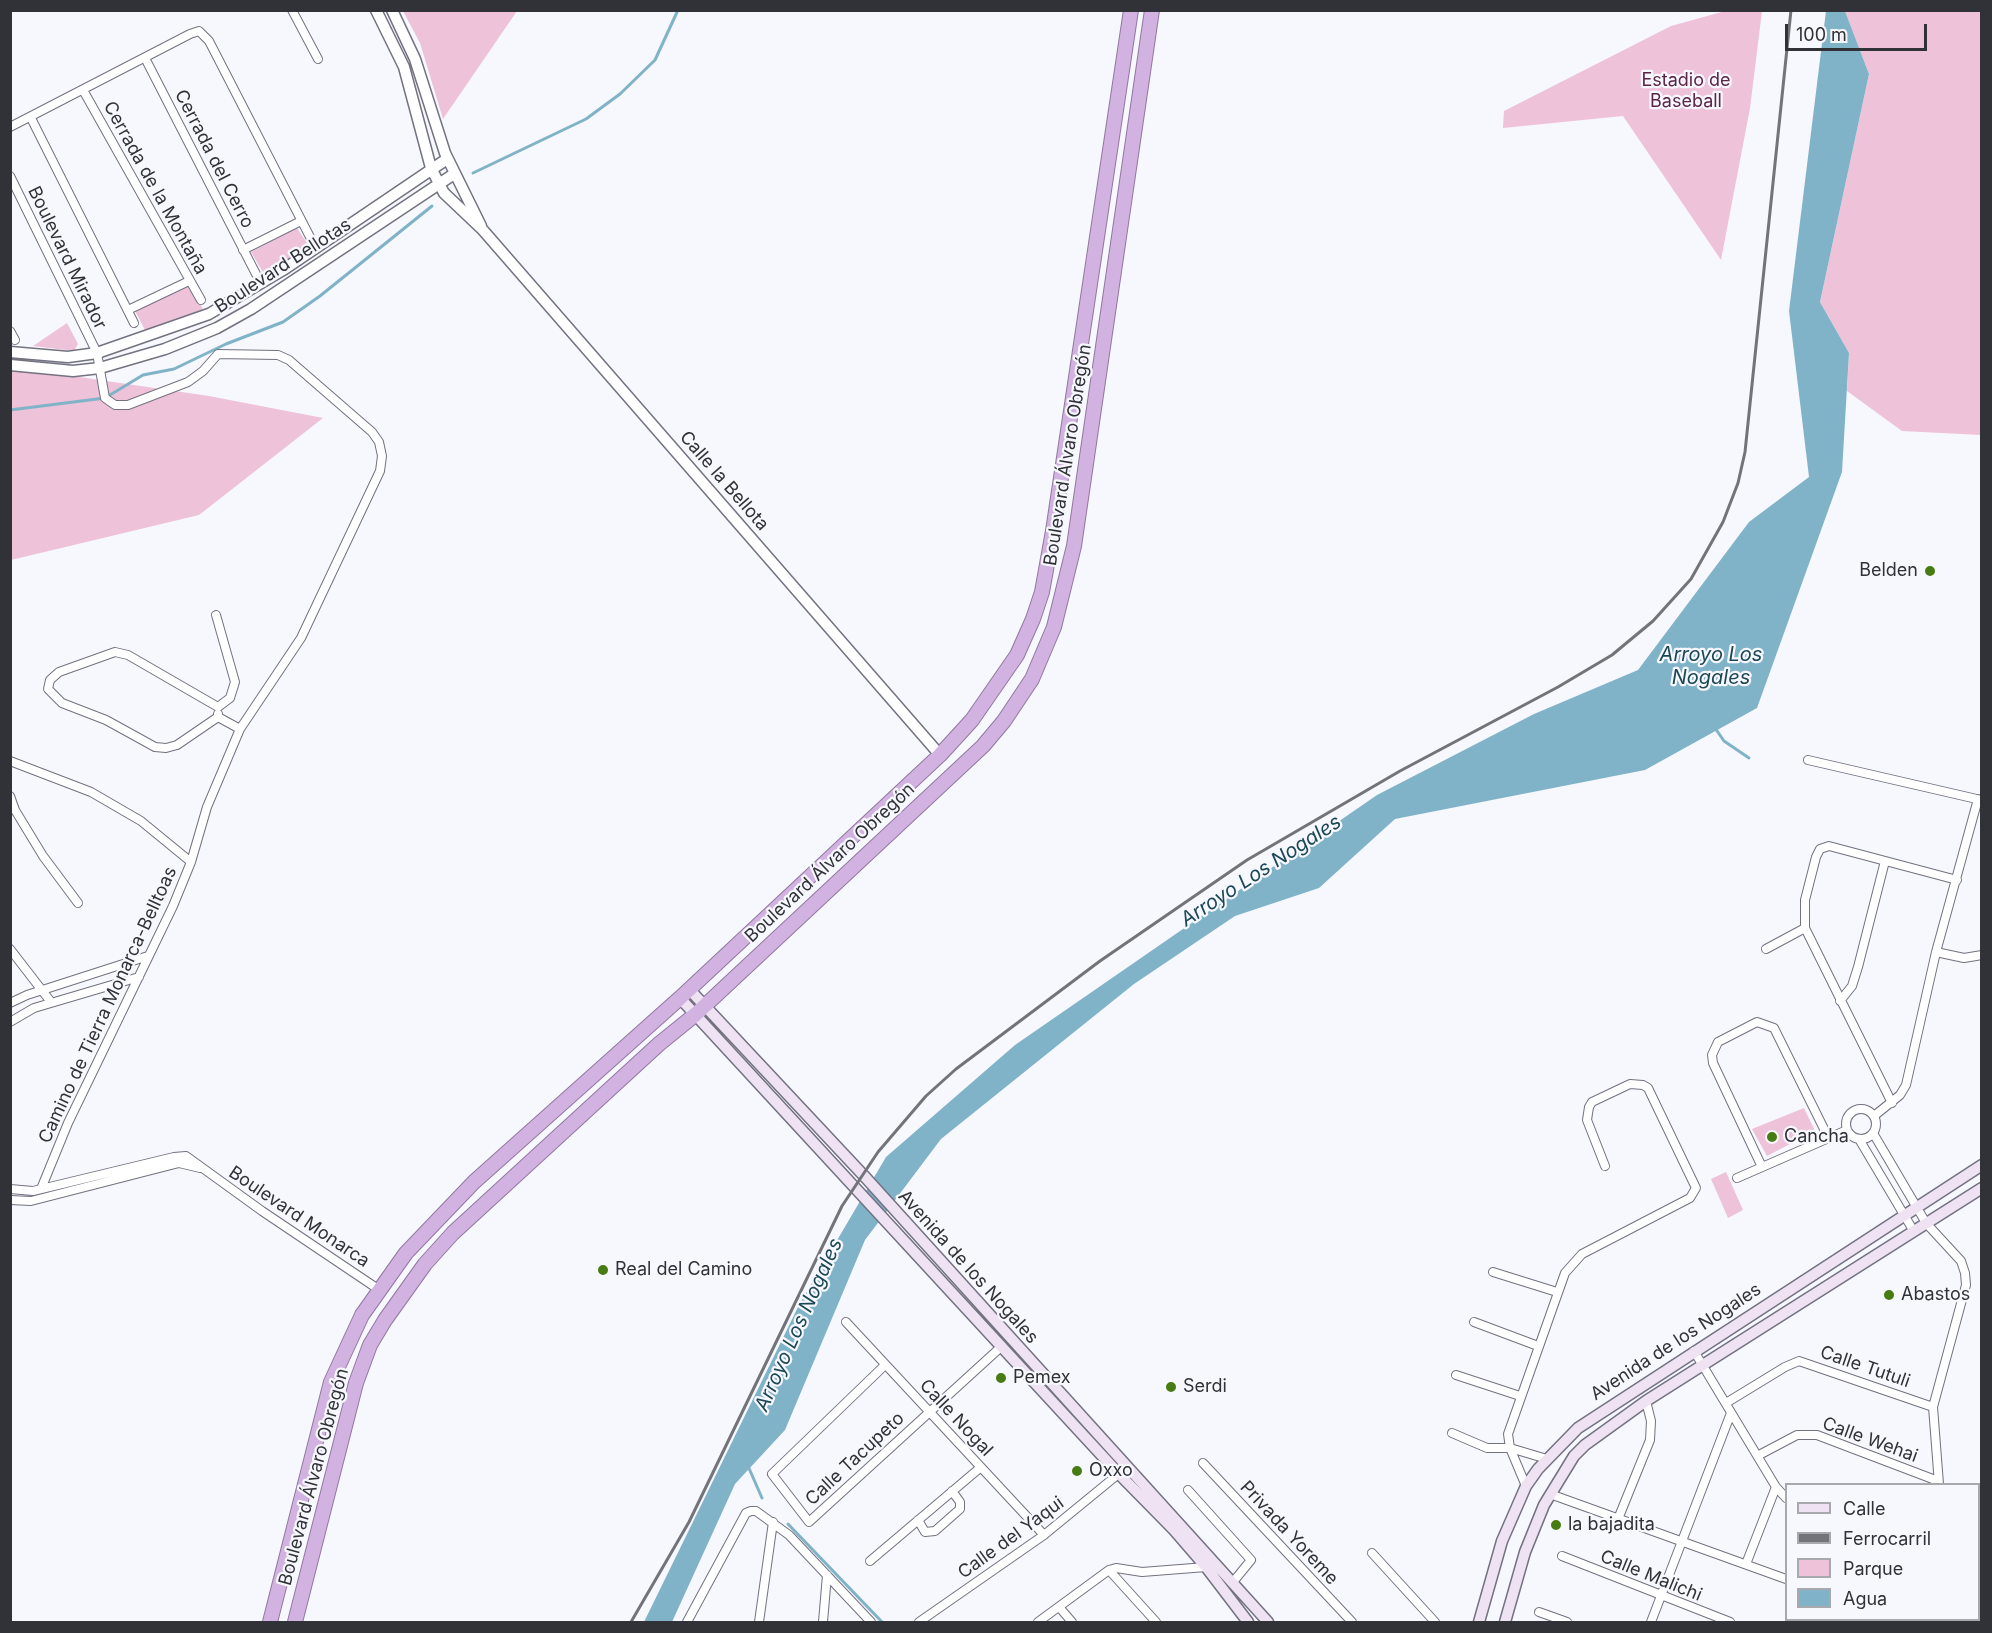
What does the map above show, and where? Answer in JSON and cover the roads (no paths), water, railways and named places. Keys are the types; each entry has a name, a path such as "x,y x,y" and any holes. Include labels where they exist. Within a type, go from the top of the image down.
{"highway":[{"name":"Boulevard Álvaro Obregón","path":"270,1623 331,1382 351,1335 378,1289 406,1253 474,1182 684,993 940,755 972,720 1007,671 1033,619 1042,592 1131,10"},
{"name":"Boulevard Álvaro Obregón","path":"295,1623 346,1414 370,1346 385,1320 425,1264 453,1233 659,1044 700,1010 982,746 1005,721 1032,679 1054,627 1070,566 1152,10"}],"main road":[{"name":"Avenida de los Nogales","path":"684,993 866,1178 1206,1567 1248,1623"},
{"name":"Avenida de los Nogales","path":"700,1010 858,1189 1002,1346 1233,1582 1268,1623"},
{"name":"Avenida de los Nogales","path":"1479,1623 1502,1541 1526,1486 1547,1459 1578,1428 1596,1414 1982,1165"},
{"name":"Avenida de los Nogales","path":"1505,1623 1525,1552 1550,1494 1574,1456 1585,1445 1646,1401 1982,1188"}],"street":[{"path":"292,10 318,59"},
{"name":"Calle la Bellota","path":"376,10 404,67 431,168 438,184 452,202 482,229 507,261 700,476 940,755"},
{"name":"Calle la Bellota","path":"392,10 416,59 447,159 482,229"},
{"path":"10,127 199,31 209,41 310,237"},
{"name":"Cerrada del Cerro","path":"144,58 243,250 270,296"},
{"name":"Cerrada de la Montaña","path":"83,90 201,300"},
{"path":"31,118 134,323"},
{"name":"Boulevard Bellotas","path":"15,353 68,357 97,353 209,314 259,279 317,248 447,159"},
{"name":"Boulevard Bellotas","path":"10,365 73,371 100,368 165,349 217,328 270,296 454,174"},
{"name":"Boulevard Mirador","path":"10,176 97,353 100,368"},
{"path":"243,250 301,221"},
{"path":"317,248 325,260"},
{"path":"128,310 189,281"},
{"path":"209,314 217,328"},
{"path":"10,330 15,340"},
{"path":"15,353 26,367"},
{"name":"Camino de Tierra Monarca-Belltoas","path":"41,1189 68,1123 139,977 191,862 207,807 240,729 301,638 380,471 382,456 372,432 289,360 278,355 218,354 203,371 188,382 128,405 115,405 105,398 100,368"},
{"path":"216,615 235,682 230,698 218,707"},
{"path":"218,707 128,655 116,652 59,672 50,680 48,689 62,703 106,720 155,747 166,748 177,745 218,717"},
{"path":"218,707 218,717"},
{"path":"218,717 240,729"},
{"path":"1808,759 1980,800 1936,952 1905,1085 1900,1095 1874,1116"},
{"path":"10,761 91,792 141,821 191,862"},
{"path":"10,796 15,810 43,856 78,903"},
{"path":"1892,1102 1805,928 1805,900 1820,849 1829,846 1957,880"},
{"path":"1840,1000 1852,986 1885,861"},
{"path":"1766,949 1805,928"},
{"path":"10,950 51,1002"},
{"path":"1936,952 1964,958 1982,955"},
{"path":"10,1003 148,956"},
{"path":"10,1022 22,1014 51,1002 139,977"},
{"path":"1762,1167 1713,1063 1712,1055 1718,1042 1758,1022 1774,1028 1828,1137"},
{"path":"1526,1486 1510,1448 1508,1434 1565,1273 1582,1254 1690,1198 1696,1188 1648,1088 1643,1085 1630,1084 1592,1102 1589,1107 1587,1120 1605,1167"},
{"path":"1847,1130 1849,1116 1854,1111 1869,1111 1874,1116 1876,1127 1874,1133 1926,1223 1961,1261 1966,1285 1933,1407 1938,1483"},
{"path":"1737,1178 1847,1130"},
{"path":"1847,1130 1859,1139 1913,1230"},
{"path":"1859,1139 1874,1133"},
{"name":"Boulevard Monarca","path":"10,1189 41,1189 181,1155 190,1158 378,1289"},
{"name":"Boulevard Monarca","path":"10,1200 31,1201 179,1163 204,1169"},
{"path":"1493,1272 1557,1292"},
{"name":"Calle Nogal","path":"846,1322 1044,1535"},
{"path":"1474,1322 1538,1346"},
{"name":"Calle Tacupeto","path":"885,1365 772,1474 809,1522 928,1411 1002,1346"},
{"path":"1694,1351 1759,1455 1776,1487 1785,1497"},
{"name":"Calle Tutuli","path":"1726,1403 1799,1361 1933,1407"},
{"path":"1456,1375 1520,1396"},
{"path":"1618,1519 1650,1440 1652,1431 1646,1401"},
{"path":"1651,1623 1731,1413"},
{"path":"1452,1433 1487,1448 1510,1448 1547,1459"},
{"name":"Calle Wehai","path":"1759,1455 1797,1435 1817,1435 1938,1483"},
{"name":"Privada Yoreme","path":"1203,1463 1352,1623"},
{"path":"870,1561 981,1467"},
{"name":"Calle del Yaqui","path":"919,1623 1044,1535 1123,1471"},
{"path":"1746,1564 1776,1487"},
{"path":"1188,1490 1251,1560 1233,1582"},
{"path":"918,1520 926,1532 935,1531 960,1509 960,1502 952,1491"},
{"path":"1550,1494 1785,1579"},
{"path":"687,1623 746,1513 751,1511 756,1511 773,1522 827,1575 871,1623"},
{"path":"759,1623 773,1522"},
{"path":"1372,1552 1435,1623"},
{"name":"Calle Malichi","path":"1562,1556 1730,1623"},
{"path":"1038,1623 1109,1570 1116,1568 1142,1572 1206,1567"},
{"path":"1109,1570 1156,1623"},
{"path":"823,1623 827,1575"},
{"path":"1059,1606 1072,1623"},
{"path":"1539,1612 1567,1623"}],"water":[{"name":"Arroyo Los Nogales","path":"1826,11 1845,11 1869,74 1820,302 1849,353 1842,472 1757,708 1645,770 1395,819 1319,888 1235,916 1134,984 941,1139 865,1240 785,1430 735,1484 672,1622 644,1622 799,1305 886,1157 1015,1045 1377,795 1534,714 1638,670 1749,522 1809,477 1789,311"}],"waterway":[{"path":"473,173 586,119 620,94 655,60 678,10"},
{"path":"10,410 105,398 143,375 174,369 226,344 283,322 320,296 432,206"},
{"path":"1715,728 1724,741 1749,758"},
{"path":"748,1466 762,1498"},
{"path":"788,1524 882,1622"}],"railway":[{"path":"631,1622 689,1522 842,1206 878,1152 926,1096 956,1069 1100,961 1247,860 1400,771 1558,687 1612,655 1653,621 1691,579 1723,522 1738,483 1745,452 1791,10"}],"place":[{"name":"Belden","path":"1930,571"},
{"name":"Cancha","path":"1772,1137"},
{"name":"Real del Camino","path":"603,1270"},
{"name":"Abastos","path":"1889,1295"},
{"name":"Pemex","path":"1001,1378"},
{"name":"Serdi","path":"1171,1387"},
{"name":"Oxxo","path":"1077,1471"},
{"name":"la bajadita","path":"1556,1525"}],"park label":[{"name":"Estadio de Baseball","path":"1686,91"}]}
